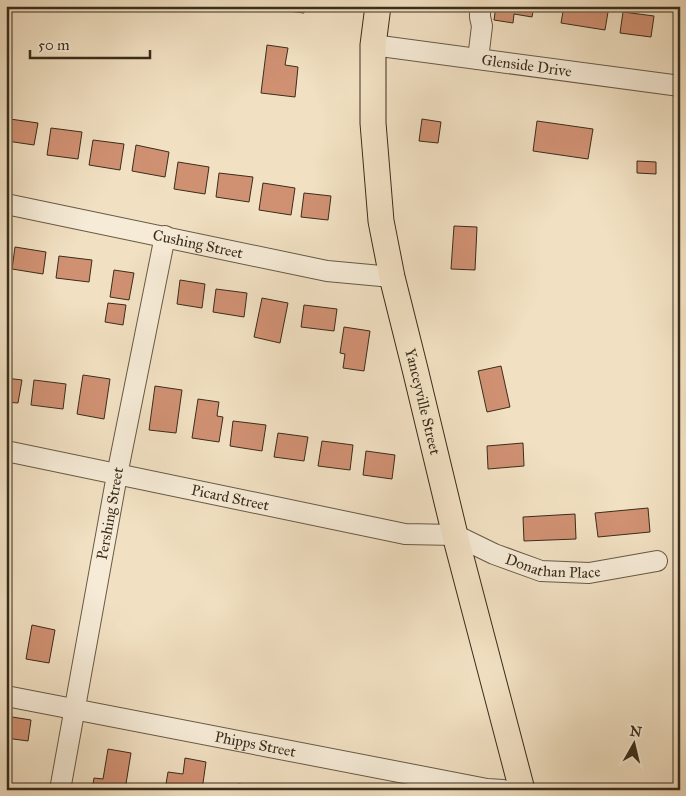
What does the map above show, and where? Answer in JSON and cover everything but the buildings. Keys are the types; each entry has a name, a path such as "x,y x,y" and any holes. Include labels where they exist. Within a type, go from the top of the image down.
{"main road":[{"name":"Yanceyville Street","path":"378,6 373,45 373,123 381,221 392,277 455,535 522,790"}],"street":[{"path":"478,59 482,26 480,6"},
{"name":"Glenside Drive","path":"373,45 680,86"},
{"name":"Cushing Street","path":"6,204 327,271 392,277"},
{"name":"Pershing Street","path":"60,790 117,475 164,236"},
{"name":"Picard Street","path":"6,451 405,534 455,535"},
{"name":"Donathan Place","path":"455,535 494,554 540,571 589,574 657,561"},
{"name":"Phipps Street","path":"6,696 487,789 503,790"}]}
